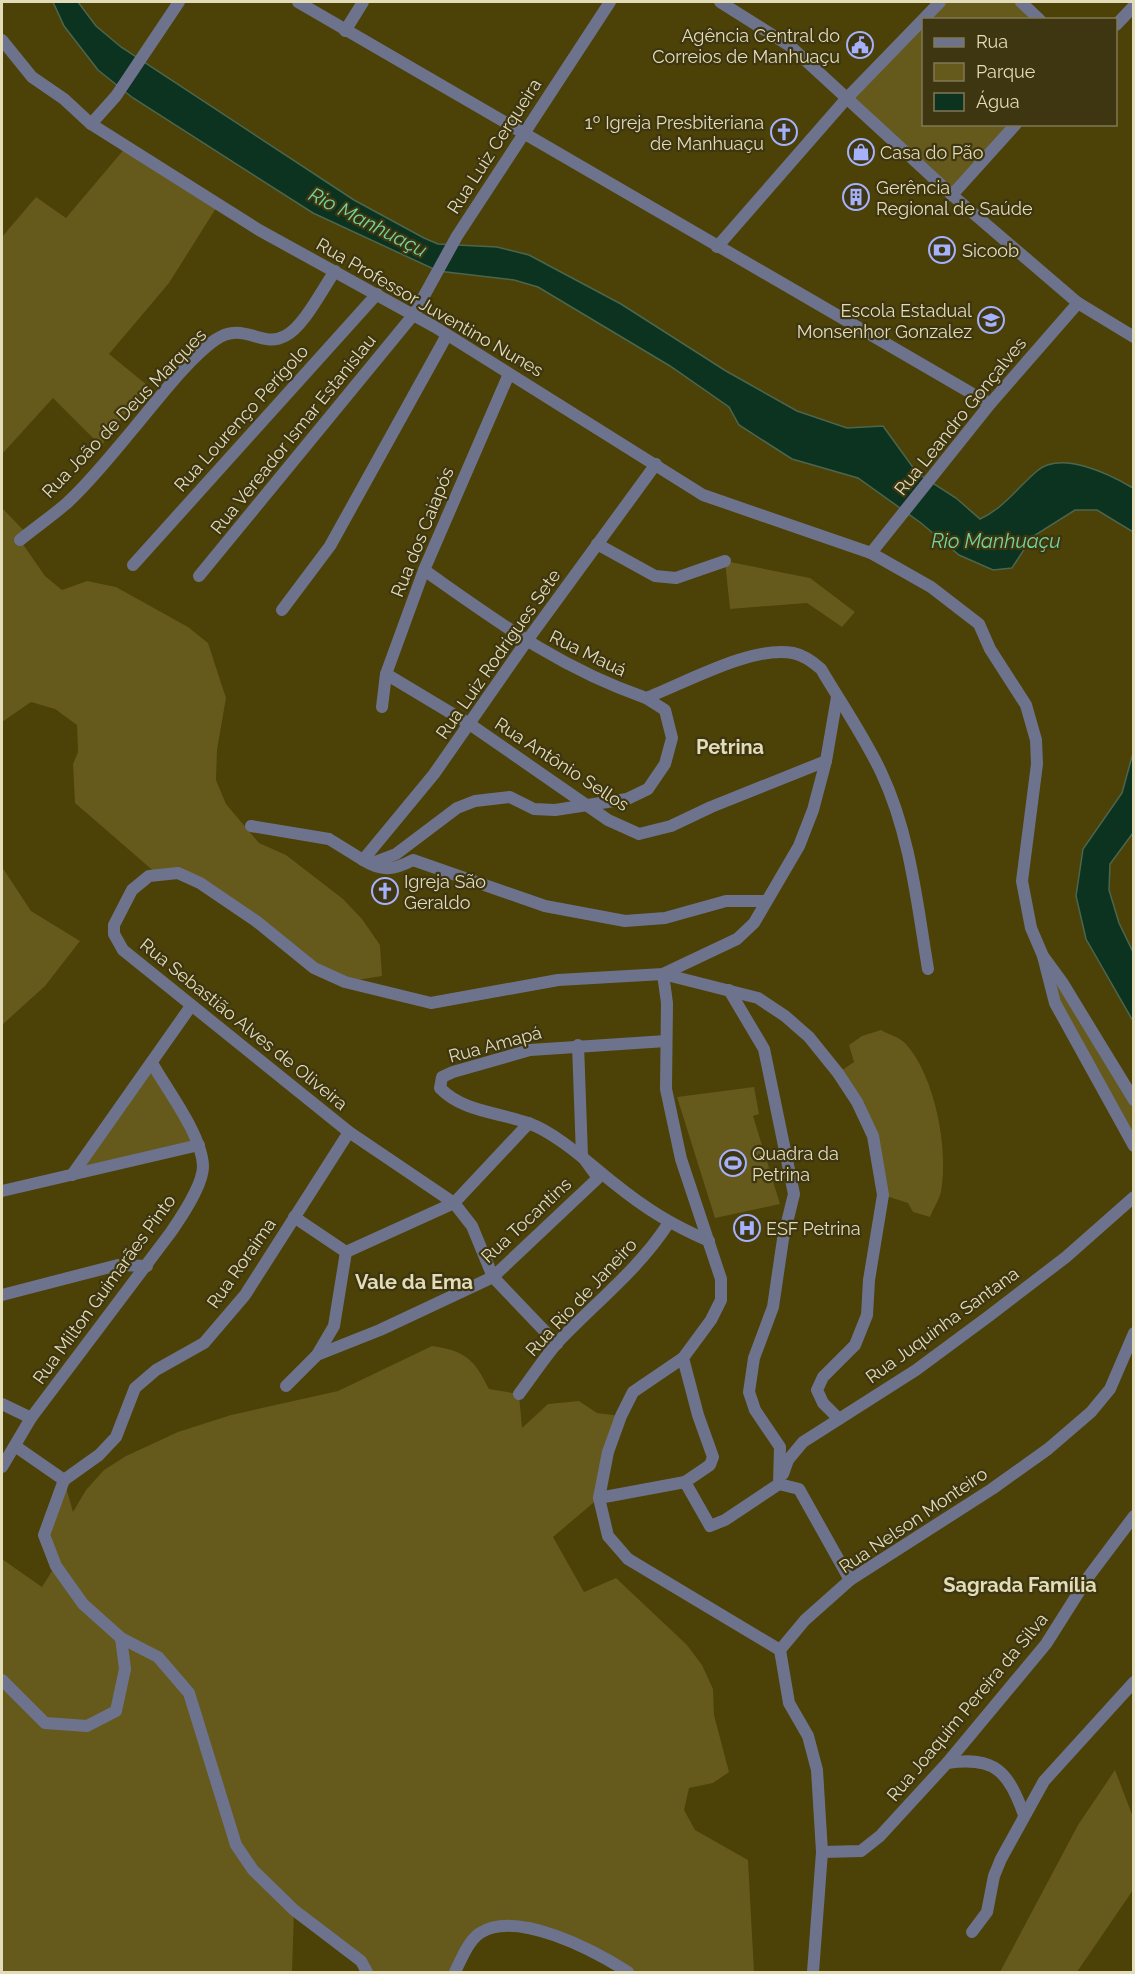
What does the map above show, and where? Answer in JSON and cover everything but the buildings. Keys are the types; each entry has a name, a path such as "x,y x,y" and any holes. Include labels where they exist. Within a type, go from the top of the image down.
{"street":[{"path":"91,124 116,96 179,2"},
{"path":"298,2 990,404"},
{"path":"345,31 363,2"},
{"name":"Rua Luiz Cerqueira","path":"414,314 457,236 610,2"},
{"path":"720,2 790,46 952,195 1078,303 1134,337"},
{"path":"925,18 940,2"},
{"path":"1021,2 1038,18"},
{"path":"1117,24 1134,6"},
{"path":"717,247 848,98 922,21"},
{"name":"Rua Professor Juventino Nunes","path":"2,40 32,77 64,99 91,124 260,230 414,314 717,502 813,531 871,553 932,587 979,624 996,658 1026,705 1036,740 1037,764 1022,881 1025,906 1043,956"},
{"path":"952,195 1014,126"},
{"name":"Rua João de Deus Marques","path":"20,540 68,502 161,396 215,340 242,331 264,339 278,339 287,336 335,271"},
{"name":"Rua Lourenço Perígolo","path":"133,565 377,294"},
{"name":"Rua Leandro Gonçalves","path":"871,553 990,404 1078,303"},
{"name":"Rua Vereador Ismar Estanislau","path":"199,576 414,314"},
{"path":"282,610 330,546 447,335"},
{"name":"Rua dos Caiapós","path":"382,707 386,674 424,570 509,374"},
{"name":"Rua Luiz Rodrigues Sete","path":"363,860 471,725 526,642 656,464"},
{"path":"597,543 655,576 676,578 724,561"},
{"name":"Rua Mauá","path":"424,570 526,642 600,682 646,698"},
{"path":"646,698 755,654 781,651 796,653 811,660 821,669 867,745 892,800 913,879 928,969"},
{"name":"Rua Antônio Sellos","path":"386,674 471,725 608,820 639,834 671,826 711,807 826,761"},
{"path":"363,860 375,862 396,854 457,808 476,801 510,796 534,810 555,810 627,799 648,789 665,764 672,738 665,710 646,698"},
{"path":"663,974 737,939 754,922 799,846 826,761 837,698"},
{"path":"251,826 329,839 376,868 399,868 413,860 545,906 625,921 665,918 726,901 764,902"},
{"name":"Rua Sebastião Alves de Oliveira","path":"493,1277 472,1226 453,1203 349,1132 123,950 114,934 119,912 132,890 140,882 158,874 178,873 200,883 256,921 314,968 345,982 431,1003 558,980 663,974"},
{"path":"1043,956 1062,982 1134,1100"},
{"path":"1043,956 1055,1003 1134,1146"},
{"path":"663,974 758,998 785,1016 809,1037 857,1102 873,1136 883,1195 869,1280 867,1315 855,1345 823,1377 817,1390 838,1419"},
{"path":"663,974 667,1004 666,1089 681,1159 721,1279 721,1300 711,1320 683,1358 633,1392 608,1452 599,1498 608,1536 628,1559 780,1650 789,1703 808,1737 817,1770 822,1852 813,1972"},
{"path":"729,990 764,1050 794,1194 783,1239 773,1307 754,1358 749,1392 755,1410 780,1448 779,1484"},
{"path":"72,1175 191,1006"},
{"name":"Rua Amapá","path":"666,1041 578,1045 530,1050 442,1077 440,1088 450,1099 508,1119 529,1123 582,1156 668,1224 709,1241"},
{"name":"Rua Tocantins","path":"317,1355 380,1330 493,1277 598,1178 582,1156 578,1045"},
{"name":"Rua Milton Guimarães Pinto","path":"2,1467 31,1418 147,1266 190,1202 203,1167 199,1145 152,1063"},
{"path":"345,1252 453,1203 529,1123"},
{"name":"Rua Roraima","path":"64,1480 99,1455 116,1437 135,1388 156,1370 204,1343 244,1295 349,1132"},
{"path":"2,1191 199,1145"},
{"name":"Rua Juquinha Santana","path":"779,1484 788,1460 803,1442 916,1370 989,1316 1066,1257 1134,1197"},
{"path":"294,1217 345,1252"},
{"name":"Rua Rio de Janeiro","path":"519,1394 557,1344 652,1249 668,1224"},
{"path":"286,1386 317,1355 334,1326 341,1296 345,1252"},
{"path":"2,1295 118,1265 147,1266"},
{"path":"493,1277 557,1344"},
{"name":"Rua Nelson Monteiro","path":"780,1650 805,1620 850,1580 992,1489 1048,1449 1091,1412 1110,1389 1134,1333"},
{"path":"599,1498 685,1482 710,1465 713,1458 683,1358"},
{"path":"2,1404 31,1418"},
{"path":"15,1446 64,1480 44,1535 56,1566 83,1604 121,1638 158,1657 189,1693 236,1845 253,1870 294,1910 361,1961 367,1972"},
{"path":"685,1482 710,1526 725,1520 779,1484 799,1489 850,1580"},
{"name":"Rua Joaquim Pereira da Silva","path":"822,1852 861,1851 880,1836 947,1763 1047,1644 1089,1576 1134,1516"},
{"path":"2,1680 45,1723 87,1726 116,1712 125,1669 121,1638"},
{"path":"972,1932 987,1912 994,1876 1024,1815 1044,1781 1134,1682"},
{"path":"947,1763 970,1760 988,1764 1002,1771 1014,1787 1024,1815"},
{"path":"455,1972 478,1934 493,1927 511,1924 538,1931 598,1953 628,1972"}],"green space":[{"path":"942,2 1015,2 1033,18 926,18"},
{"path":"922,21 922,126 1015,126 952,195 847,98"},
{"path":"126,147 218,205 169,283 109,354 147,385 101,446 53,398 2,454 2,237 36,197 66,218"},
{"path":"2,508 27,534 20,540 45,576 62,590 87,581 116,587 188,627 208,643 226,698 217,750 216,780 226,804 259,843 286,855 343,899 362,919 380,945 382,976 345,982 200,883 157,874 75,803 73,764 78,752 77,725 55,709 31,702 2,722"},
{"path":"725,561 810,578 855,612 842,627 807,603 730,609"},
{"path":"2,867 31,911 80,941 45,986 2,1025"},
{"path":"1062,982 1133,1100 1133,1146 1048,983"},
{"path":"881,1030 905,1043 915,1057 932,1093 941,1135 943,1175 941,1192 930,1217 913,1212 908,1203 883,1195 873,1136 838,1073 854,1062 849,1045 862,1036"},
{"path":"152,1063 199,1145 72,1175"},
{"name":"Quadra da Petrina","path":"754,1087 759,1114 753,1116 780,1204 715,1218 677,1097"},
{"path":"432,1346 453,1351 468,1358 479,1370 489,1389 519,1394 522,1428 548,1404 579,1401 597,1413 621,1416 599,1498 553,1537 584,1592 616,1578 687,1645 702,1665 713,1689 714,1715 729,1772 713,1783 689,1788 684,1810 695,1830 748,1860 754,1972 628,1972 598,1953 511,1925 478,1934 455,1972 367,1972 294,1910 292,1972 2,1972 2,1559 42,1587 55,1566 44,1535 64,1480 73,1512 86,1490 104,1470 126,1456 178,1432 231,1415 338,1391"},
{"path":"1115,1770 1133,1817 1133,1890 1077,1972 1000,1972 1078,1825"}],"water":[{"name":"Rio Manhuaçu","path":"53,2 78,2 96,26 121,47 354,200 424,238 438,244 497,247 529,255 621,304 726,371 797,411 847,428 883,426 917,473 956,498 980,519 1003,503 1037,471 1047,465 1073,464 1100,471 1133,488 1133,532 1097,510 1075,510 1032,537 1012,568 993,570 959,555 921,523 858,478 792,459 739,425 729,407 670,366 538,287 514,280 438,271 313,213 133,98 98,70 64,26"},
{"path":"1133,753 1133,833 1110,864 1109,890 1119,923 1133,952 1133,1021 1086,939 1076,896 1083,849 1122,793"}],"place":[{"name":"Agência Central do Correios de Manhuaçu","path":"860,45"},
{"name":"1º Igreja Presbiteriana de Manhuaçu","path":"784,132"},
{"name":"Casa do Pão","path":"861,152"},
{"name":"Gerência Regional de Saúde","path":"856,197"},
{"name":"Sicoob","path":"942,250"},
{"name":"Escola Estadual Monsenhor Gonzalez","path":"991,320"},
{"name":"Igreja São Geraldo","path":"385,891"},
{"name":"Quadra da Petrina","path":"733,1163"},
{"name":"ESF Petrina","path":"747,1228"}],"district":[{"name":"Petrina","path":"730,747"},
{"name":"Vale da Ema","path":"414,1282"},
{"name":"Sagrada Família","path":"1020,1585"}]}
